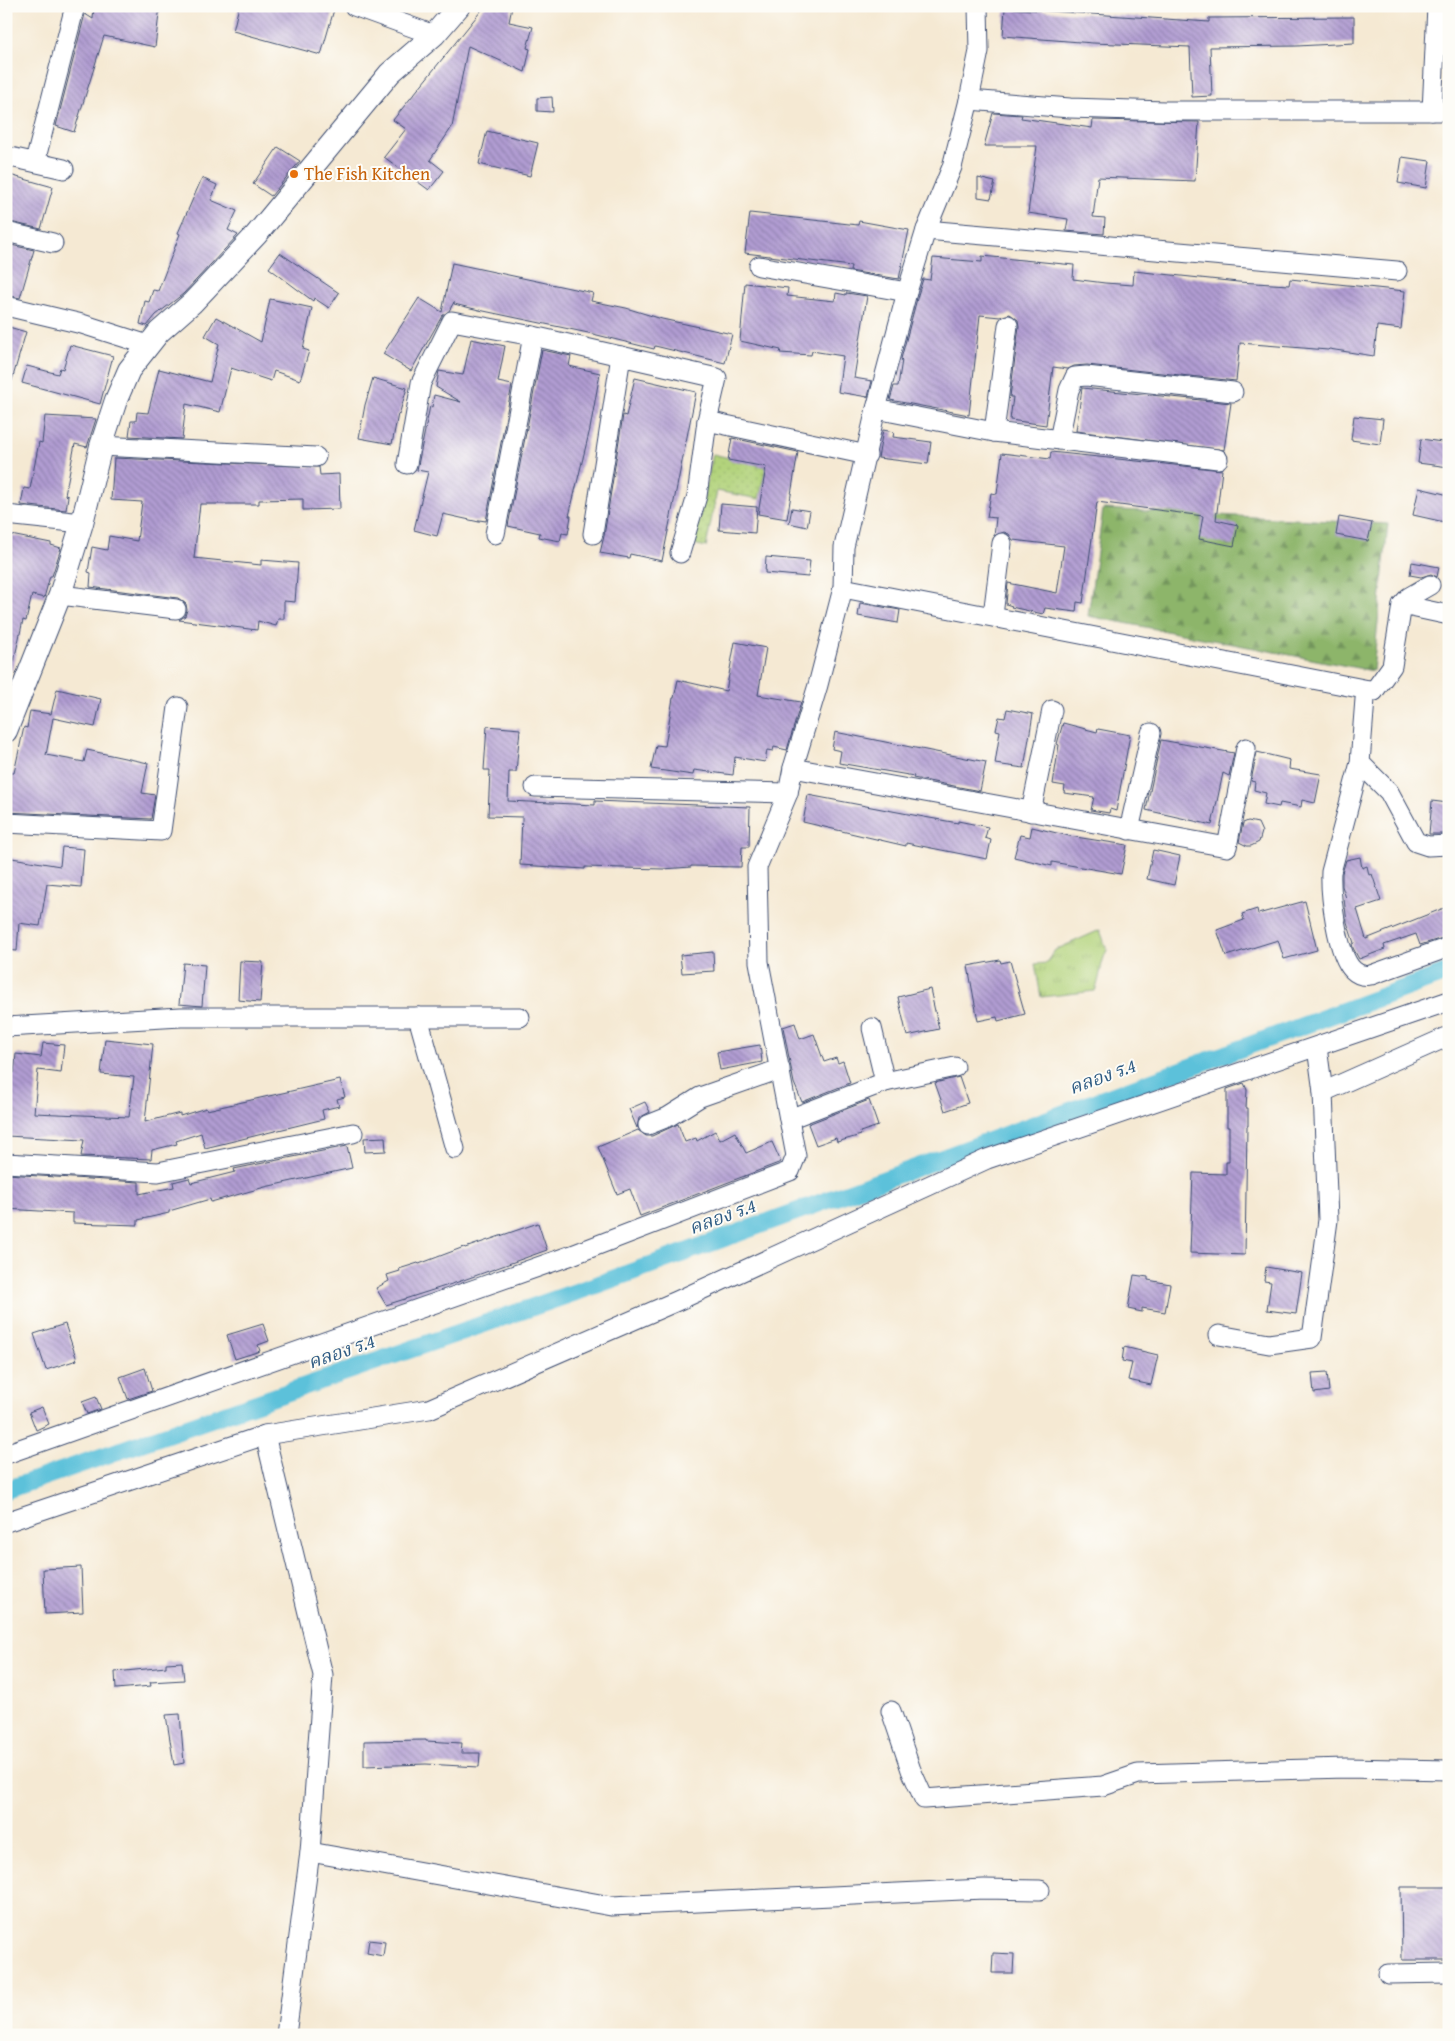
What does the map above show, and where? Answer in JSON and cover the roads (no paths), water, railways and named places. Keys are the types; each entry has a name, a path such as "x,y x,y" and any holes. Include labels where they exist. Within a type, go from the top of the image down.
{"street":[{"path":"35,162 75,6"},
{"path":"354,6 434,36"},
{"path":"6,732 60,595 82,523 101,446 116,400 129,370 148,345 192,303 256,235 390,73 434,36 459,6"},
{"path":"6,1454 572,1256 790,1171 796,1156 759,962 757,867 788,793 843,588 844,547 876,409 907,292 926,230 952,167 979,51 978,6"},
{"path":"969,100 1070,108 1165,112 1440,111 1437,6"},
{"path":"6,156 64,169"},
{"path":"926,230 1397,271"},
{"path":"6,232 53,243"},
{"path":"759,266 907,292"},
{"path":"6,306 82,324 148,345"},
{"path":"408,464 421,383 452,321 533,336 717,378 707,421 697,496 680,553"},
{"path":"994,432 1008,325"},
{"path":"495,534 533,336"},
{"path":"593,534 621,356"},
{"path":"1058,440 1069,390 1075,377 1086,376 1233,392"},
{"path":"876,409 994,432 1218,459"},
{"path":"707,421 867,454"},
{"path":"101,446 316,457"},
{"path":"6,514 82,523"},
{"path":"993,615 1002,543"},
{"path":"1374,691 1392,666 1402,605 1409,597 1430,585"},
{"path":"843,588 993,615 1374,691"},
{"path":"60,595 176,609"},
{"path":"1402,605 1449,615"},
{"path":"1374,691 1369,690 1365,699 1360,762 1331,872 1330,888 1336,924 1345,958 1353,970 1367,976 1449,946"},
{"path":"6,822 161,831 178,707"},
{"path":"1031,812 1052,710"},
{"path":"1130,830 1151,733"},
{"path":"794,768 1227,847 1246,748"},
{"path":"1360,762 1389,792 1416,842 1428,846 1449,845"},
{"path":"535,787 788,793"},
{"path":"6,1522 265,1435 429,1409 677,1301 987,1159 1449,1001"},
{"path":"6,1027 182,1017 520,1017"},
{"path":"418,1017 455,1149"},
{"path":"872,1028 885,1082"},
{"path":"1323,1092 1449,1036"},
{"path":"1219,1334 1269,1344 1312,1338 1328,1220 1323,1092 1317,1047"},
{"path":"789,1119 885,1082 954,1067"},
{"path":"648,1125 668,1117 700,1097 780,1069"},
{"path":"6,1162 158,1172 353,1133"},
{"path":"265,1435 323,1675 310,1852 286,2035"},
{"path":"891,1711 911,1770 924,1799 1103,1786 1138,1774 1346,1768 1449,1770"},
{"path":"310,1852 611,1906 984,1889 1040,1890"},
{"path":"1388,1974 1449,1973"}],"waterway":[{"name":"คลอง ร.4","path":"6,1490 599,1284 1449,972"}],"place":[{"name":"The Fish Kitchen","path":"294,174"}]}
